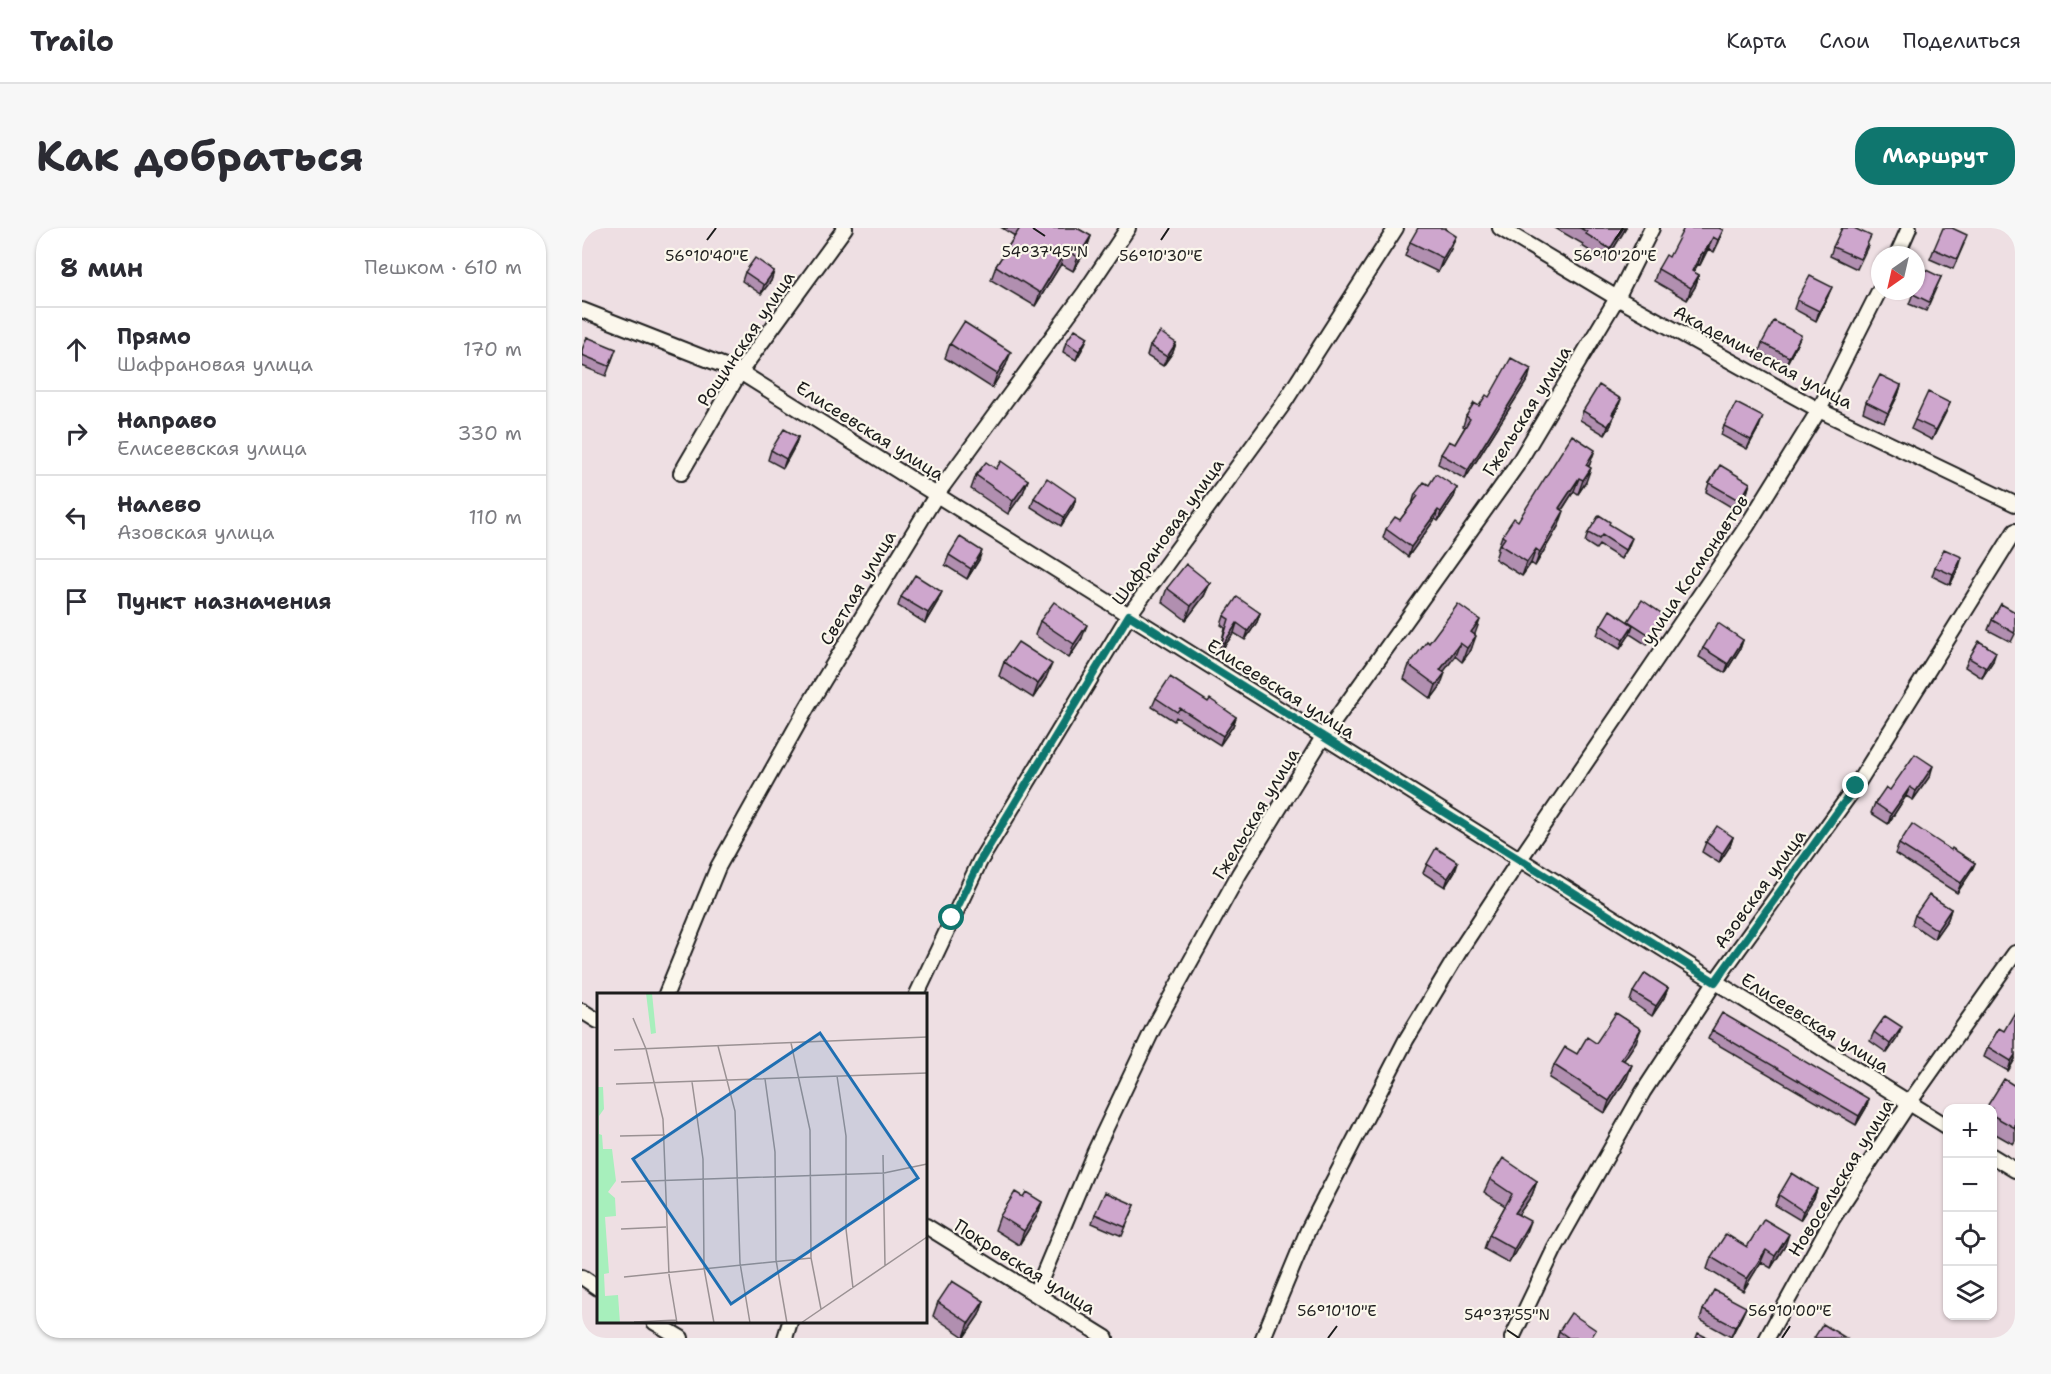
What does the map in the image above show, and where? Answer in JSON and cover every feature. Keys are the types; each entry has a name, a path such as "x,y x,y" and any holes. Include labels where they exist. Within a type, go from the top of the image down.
{"street":[{"name":"Рощинская улица","path":"681,473 741,372 845,228"},
{"name":"Светлая улица","path":"666,993 718,867 808,706 937,494 1085,292 1128,228"},
{"name":"Шафрановая улица","path":"917,993 980,861 1129,615 1282,406 1396,228"},
{"name":"Академическая улица","path":"1500,228 1617,298 1819,410 2015,504"},
{"name":"Гжельская улица","path":"1035,1294 1095,1151 1152,1029 1239,874 1323,737 1517,465 1617,298 1652,228"},
{"path":"1901,246 1909,228"},
{"name":"улица Космонавтов","path":"1263,1338 1308,1230 1406,1041 1462,947 1520,859 1747,526 1819,410 1874,300"},
{"name":"Елисеевская улица","path":"582,310 741,372 1943,1124"},
{"name":"Азовская улица","path":"1512,1338 1555,1248 1643,1092 1715,982 1856,786 2015,531"},
{"name":"Новосельская улица","path":"1767,1338 1833,1218 1909,1103 2015,953"},
{"path":"582,1011 597,1020"},
{"path":"1997,1158 2015,1170"},
{"name":"Покровская улица","path":"927,1227 1106,1338"},
{"path":"582,1277 597,1286"},
{"path":"656,1323 681,1338"},
{"path":"784,1338 790,1323"}],"building":[{"path":"1020,228 1077,228 1091,236 1078,257 1066,250 1040,293 996,266"},
{"path":"1418,228 1445,228 1456,236 1443,258 1410,242"},
{"path":"1580,228 1623,228 1610,249"},
{"path":"1684,228 1723,230 1718,240 1713,237 1704,253 1702,252 1692,271 1699,275 1691,288 1658,269 1666,255 1669,257"},
{"path":"1842,228 1854,228 1871,236 1860,259 1833,247"},
{"path":"1943,228 1952,228 1967,235 1957,259 1934,249"},
{"path":"755,258 774,271 764,285 745,272"},
{"path":"1925,269 1941,277 1929,302 1925,300"},
{"path":"1810,276 1832,287 1819,311 1797,300"},
{"path":"1774,321 1801,335 1789,357 1762,343"},
{"path":"964,322 1011,352 997,374 950,344"},
{"path":"1075,329 1088,337 1079,351 1066,342"},
{"path":"1160,332 1176,343 1167,357 1150,346"},
{"path":"587,337 616,349 609,366 582,355"},
{"path":"1511,358 1531,369 1468,470 1441,454 1449,441 1455,444 1470,419 1466,416 1474,403 1479,406 1486,395 1489,397"},
{"path":"1880,375 1901,385 1888,413 1866,402"},
{"path":"1599,385 1621,399 1608,426 1583,411"},
{"path":"1928,392 1950,403 1936,430 1915,420"},
{"path":"1736,403 1763,417 1751,440 1724,426"},
{"path":"784,429 798,437 786,459 771,450"},
{"path":"1572,435 1595,450 1586,465 1591,468 1583,480 1579,478 1559,508 1564,511 1540,552 1536,549 1527,562 1500,545 1505,538 1502,536 1514,518 1518,521"},
{"path":"1001,461 1028,480 1013,501 976,475 986,462 996,469"},
{"path":"1720,465 1750,483 1740,501 1709,483"},
{"path":"1436,474 1457,488 1441,512 1438,510 1411,547 1386,529 1395,517 1400,520 1418,496 1415,494 1424,482 1429,485"},
{"path":"1047,478 1076,498 1064,517 1034,498"},
{"path":"1599,515 1632,538 1625,550 1602,535 1599,539 1588,533"},
{"path":"960,537 982,551 971,569 949,555"},
{"path":"1944,549 1962,557 1953,575 1935,567"},
{"path":"1186,564 1210,583 1191,606 1167,588"},
{"path":"915,575 942,592 928,613 901,597"},
{"path":"1237,597 1260,613 1248,631 1237,623 1224,643 1222,642 1229,619 1224,616"},
{"path":"1642,600 1664,615 1651,636 1628,621"},
{"path":"1054,602 1087,625 1074,644 1040,621"},
{"path":"1458,604 1480,620 1471,632 1476,636 1467,648 1460,643 1440,670 1445,673 1436,685 1409,665 1427,641 1429,643"},
{"path":"2001,604 2015,612 2014,633 1992,620"},
{"path":"1610,610 1633,625 1623,640 1601,625"},
{"path":"1718,623 1743,640 1728,664 1703,648"},
{"path":"1979,641 1996,652 1986,668 1969,658"},
{"path":"1018,642 1052,664 1038,684 1004,662"},
{"path":"1170,677 1208,702 1210,699 1236,717 1223,736 1180,708 1177,712 1156,698"},
{"path":"1915,754 1933,766 1916,791 1910,787 1891,814 1875,803 1886,787 1890,790"},
{"path":"1912,824 1975,863 1961,883 1899,844"},
{"path":"1717,826 1733,837 1722,854 1706,842"},
{"path":"1436,848 1458,862 1448,878 1427,864"},
{"path":"1929,895 1951,909 1937,930 1915,915"},
{"path":"1645,973 1668,988 1656,1006 1633,992"},
{"path":"2015,1012 2015,1055 2011,1061 1988,1047 1999,1028 2004,1031"},
{"path":"1616,1013 1641,1029 1621,1059 1632,1065 1609,1101 1554,1065 1565,1047 1577,1054 1587,1037 1596,1043"},
{"path":"1722,1013 1869,1099 1859,1116 1712,1030"},
{"path":"1885,1016 1902,1027 1890,1044 1874,1032"},
{"path":"2004,1079 2015,1086 2015,1128 1997,1118 1997,1104 1988,1104"},
{"path":"1503,1158 1537,1181 1515,1213 1530,1221 1514,1249 1489,1235 1512,1194 1490,1179"},
{"path":"1792,1173 1817,1189 1803,1211 1779,1195"},
{"path":"1015,1192 1023,1197 1026,1192 1042,1202 1024,1231 1000,1216"},
{"path":"1105,1192 1135,1205 1125,1227 1095,1214"},
{"path":"1764,1219 1789,1234 1775,1256 1766,1250 1747,1279 1711,1257 1726,1234 1747,1247"},
{"path":"952,1281 984,1301 969,1323 938,1302"},
{"path":"1714,1290 1746,1307 1735,1327 1703,1310"},
{"path":"1571,1313 1596,1330 1591,1338 1569,1338 1559,1331"},
{"path":"1823,1324 1846,1338 1814,1338"},
{"path":"1698,1333 1708,1338 1696,1338"}],"route":[{"path":"952,918 980,861 1129,615 1715,982 1856,786"}]}
